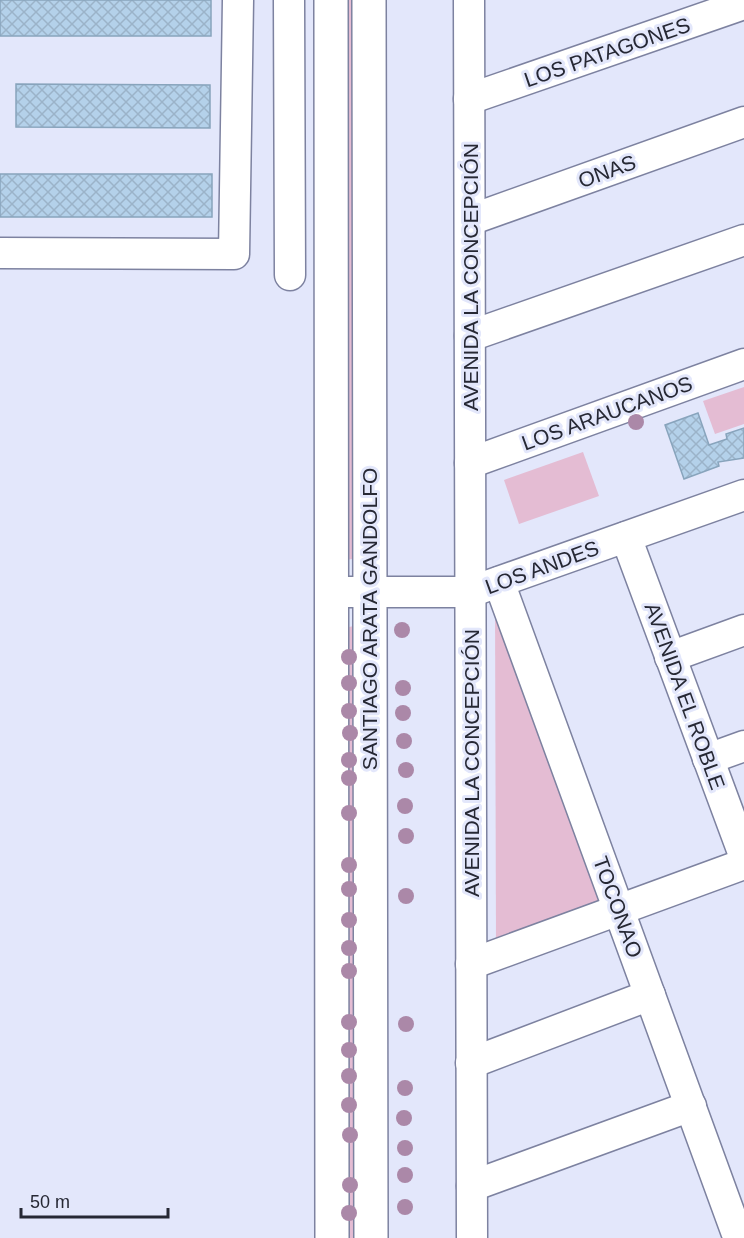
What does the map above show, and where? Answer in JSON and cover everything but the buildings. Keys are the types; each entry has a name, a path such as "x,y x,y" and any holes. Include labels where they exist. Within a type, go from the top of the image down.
{"main road":[{"name":"SANTIAGO ARATA GANDOLFO","path":"331,0 332,1238"},
{"name":"SANTIAGO ARATA GANDOLFO","path":"369,0 371,1238"}],"street":[{"path":"0,253 234,254 238,0"},
{"path":"289,0 290,275"},
{"name":"AVENIDA LA CONCEPCIÓN","path":"469,0 472,1238"},
{"name":"LOS PATAGONES","path":"469,99 744,4"},
{"name":"ONAS","path":"470,220 744,122"},
{"path":"470,336 744,240"},
{"name":"LOS ARAUCANOS","path":"470,463 744,364"},
{"name":"LOS ANDES","path":"331,592 470,592 744,495"},
{"name":"AVENIDA EL ROBLE","path":"626,537 744,855"},
{"name":"TOCONAO","path":"499,582 691,1106 732,1232"},
{"path":"670,657 744,630"},
{"path":"708,759 744,746"},
{"path":"471,964 744,864"},
{"path":"471,1063 650,995"},
{"path":"472,1186 691,1106"}],"shaded area":[{"path":"340,0 359,0 357,551 352,559 345,560"},
{"path":"744,387 744,424 715,434 703,401"},
{"path":"583,452 599,496 519,524 504,480"},
{"path":"495,601 609,909 496,947"},
{"path":"354,626 361,1238 343,1238 344,628"}]}
